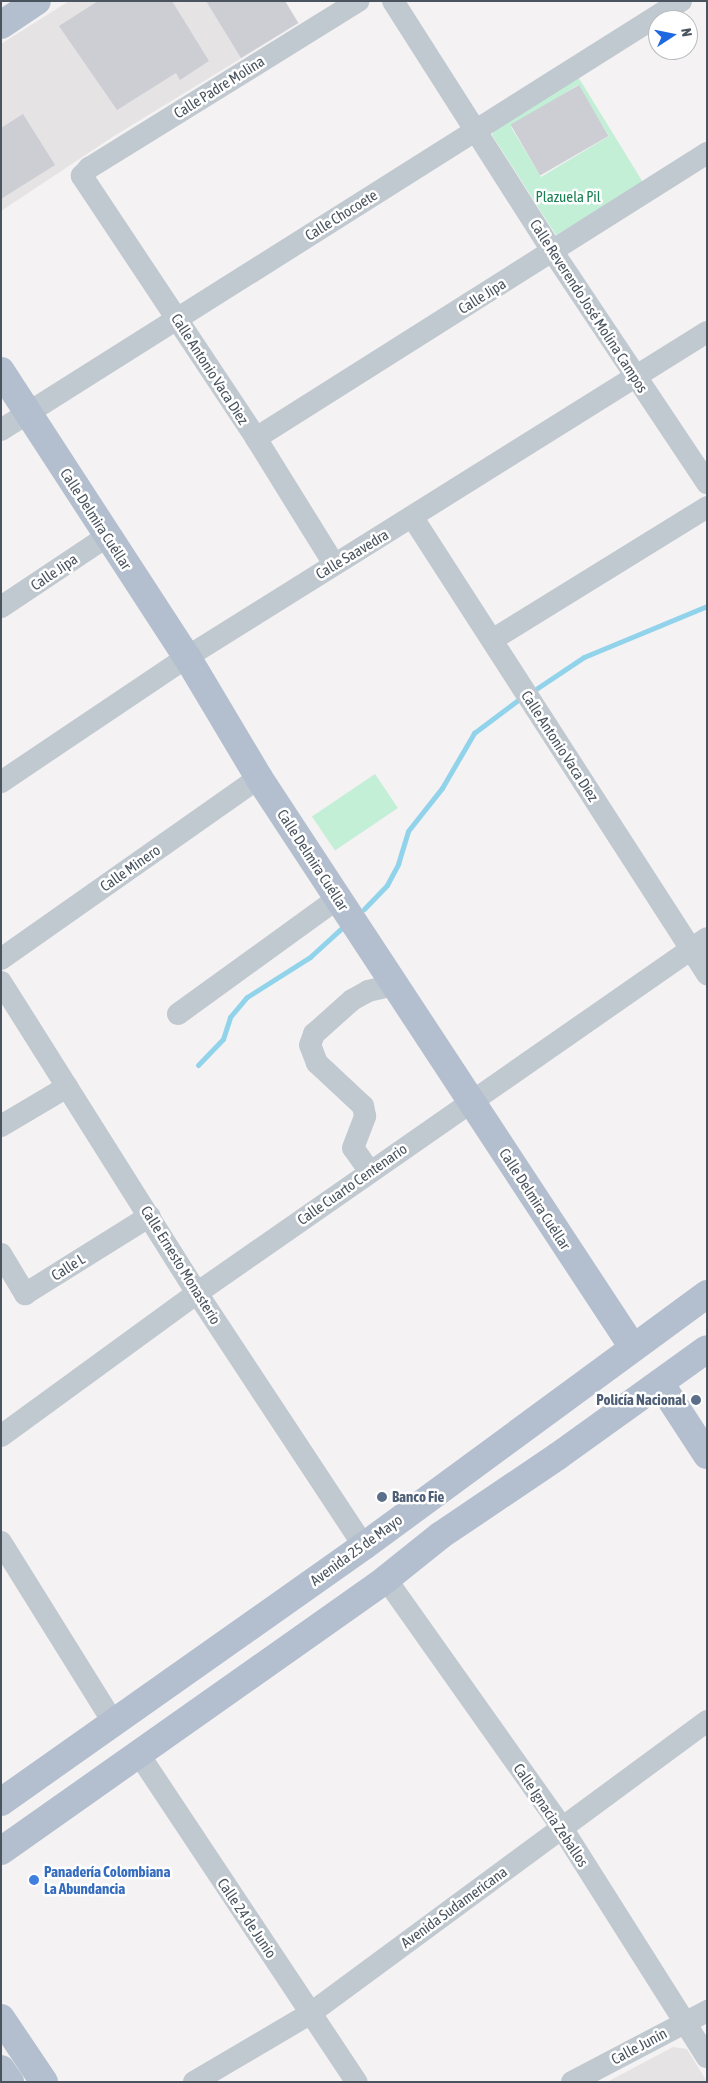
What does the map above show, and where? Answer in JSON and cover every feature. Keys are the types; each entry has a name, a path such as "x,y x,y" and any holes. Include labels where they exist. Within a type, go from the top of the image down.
{"main road":[{"path":"1,25 37,1"},
{"name":"Calle Delmira Cuéllar","path":"1,371 106,536 187,657 259,778 632,1346"},
{"name":"Avenida 25 de Mayo","path":"1,1802 364,1546 632,1346 707,1294"},
{"path":"1,1851 386,1579 441,1535 558,1456 707,1349"},
{"path":"660,1383 707,1455"},
{"path":"543,1412 533,1435 534,1449 542,1458 558,1456"},
{"path":"441,1535 450,1519 494,1482 498,1474 495,1466 474,1463"},
{"path":"48,1817 33,1808 31,1798 34,1790 78,1758 80,1746"},
{"path":"1,1811 6,1826 1,1836"},
{"path":"1,2018 44,2082"},
{"path":"1,2069 10,2082"}],"street":[{"name":"Calle Padre Molina","path":"82,176 88,168 358,1"},
{"name":"Calle Reverendo José Molina Campos","path":"393,1 553,252 707,483"},
{"name":"Calle Chocoete","path":"1,430 682,1"},
{"name":"Calle Jipa","path":"256,438 707,153"},
{"name":"Calle Antonio Vaca Diez","path":"82,176 256,438 334,564"},
{"name":"Calle Saavedra","path":"1,782 187,657 334,564 413,518 707,332"},
{"path":"492,640 707,507"},
{"name":"Calle Antonio Vaca Diez","path":"413,518 492,640 699,944 707,974"},
{"name":"Calle Jipa","path":"1,608 106,536"},
{"name":"Calle Minero","path":"1,959 259,778"},
{"path":"178,1014 338,898"},
{"name":"Calle Cuarto Centenario","path":"1,1436 197,1292 699,944"},
{"name":"Calle Ernesto Monasterio","path":"1,982 197,1292 364,1546"},
{"path":"370,1172 353,1148 365,1116 363,1106 317,1063 310,1045 314,1034 352,1000 368,990 395,985"},
{"path":"1,1126 67,1087"},
{"name":"Calle L","path":"1,1254 25,1294 150,1216"},
{"path":"1,1542 113,1722"},
{"name":"Calle Ignacia Zeballos","path":"386,1579 562,1828 707,2057"},
{"name":"Avenida Sudamericana","path":"194,2082 310,2013 707,1721"},
{"name":"Calle 24 de Junio","path":"138,1753 357,2082"},
{"name":"Calle Junín","path":"572,2082 707,2011"}],"shaded area":[{"path":"69,1 285,1 299,23 114,136 1,211 1,44"},
{"path":"673,2047 687,2049 707,2082 607,2082"}],"green space":[{"name":"Plazuela Pil","path":"577,75 644,184 556,235 492,135 495,129","holes":["578,85 609,136 541,177 511,127"]},
{"path":"375,774 398,808 335,850 312,816"}],"building":[{"path":"98,1 172,1 209,61 180,80 176,73 117,110 59,26"},
{"path":"206,1 285,1 298,23 241,58"},
{"path":"579,85 608,136 540,176 511,124"},
{"path":"23,114 55,165 1,199 1,128"}],"waterway":[{"path":"533,691 584,657 707,606"},
{"path":"364,909 387,885 398,864 408,831 442,788 474,733 518,700"},
{"path":"198,1065 223,1039 230,1017 247,997 310,957 345,925"}],"place":[{"name":"Policía Nacional","path":"696,1400"},
{"name":"Banco Fie","path":"382,1497"},
{"name":"Panadería Colombiana La Abundancia","path":"34,1880"}]}
